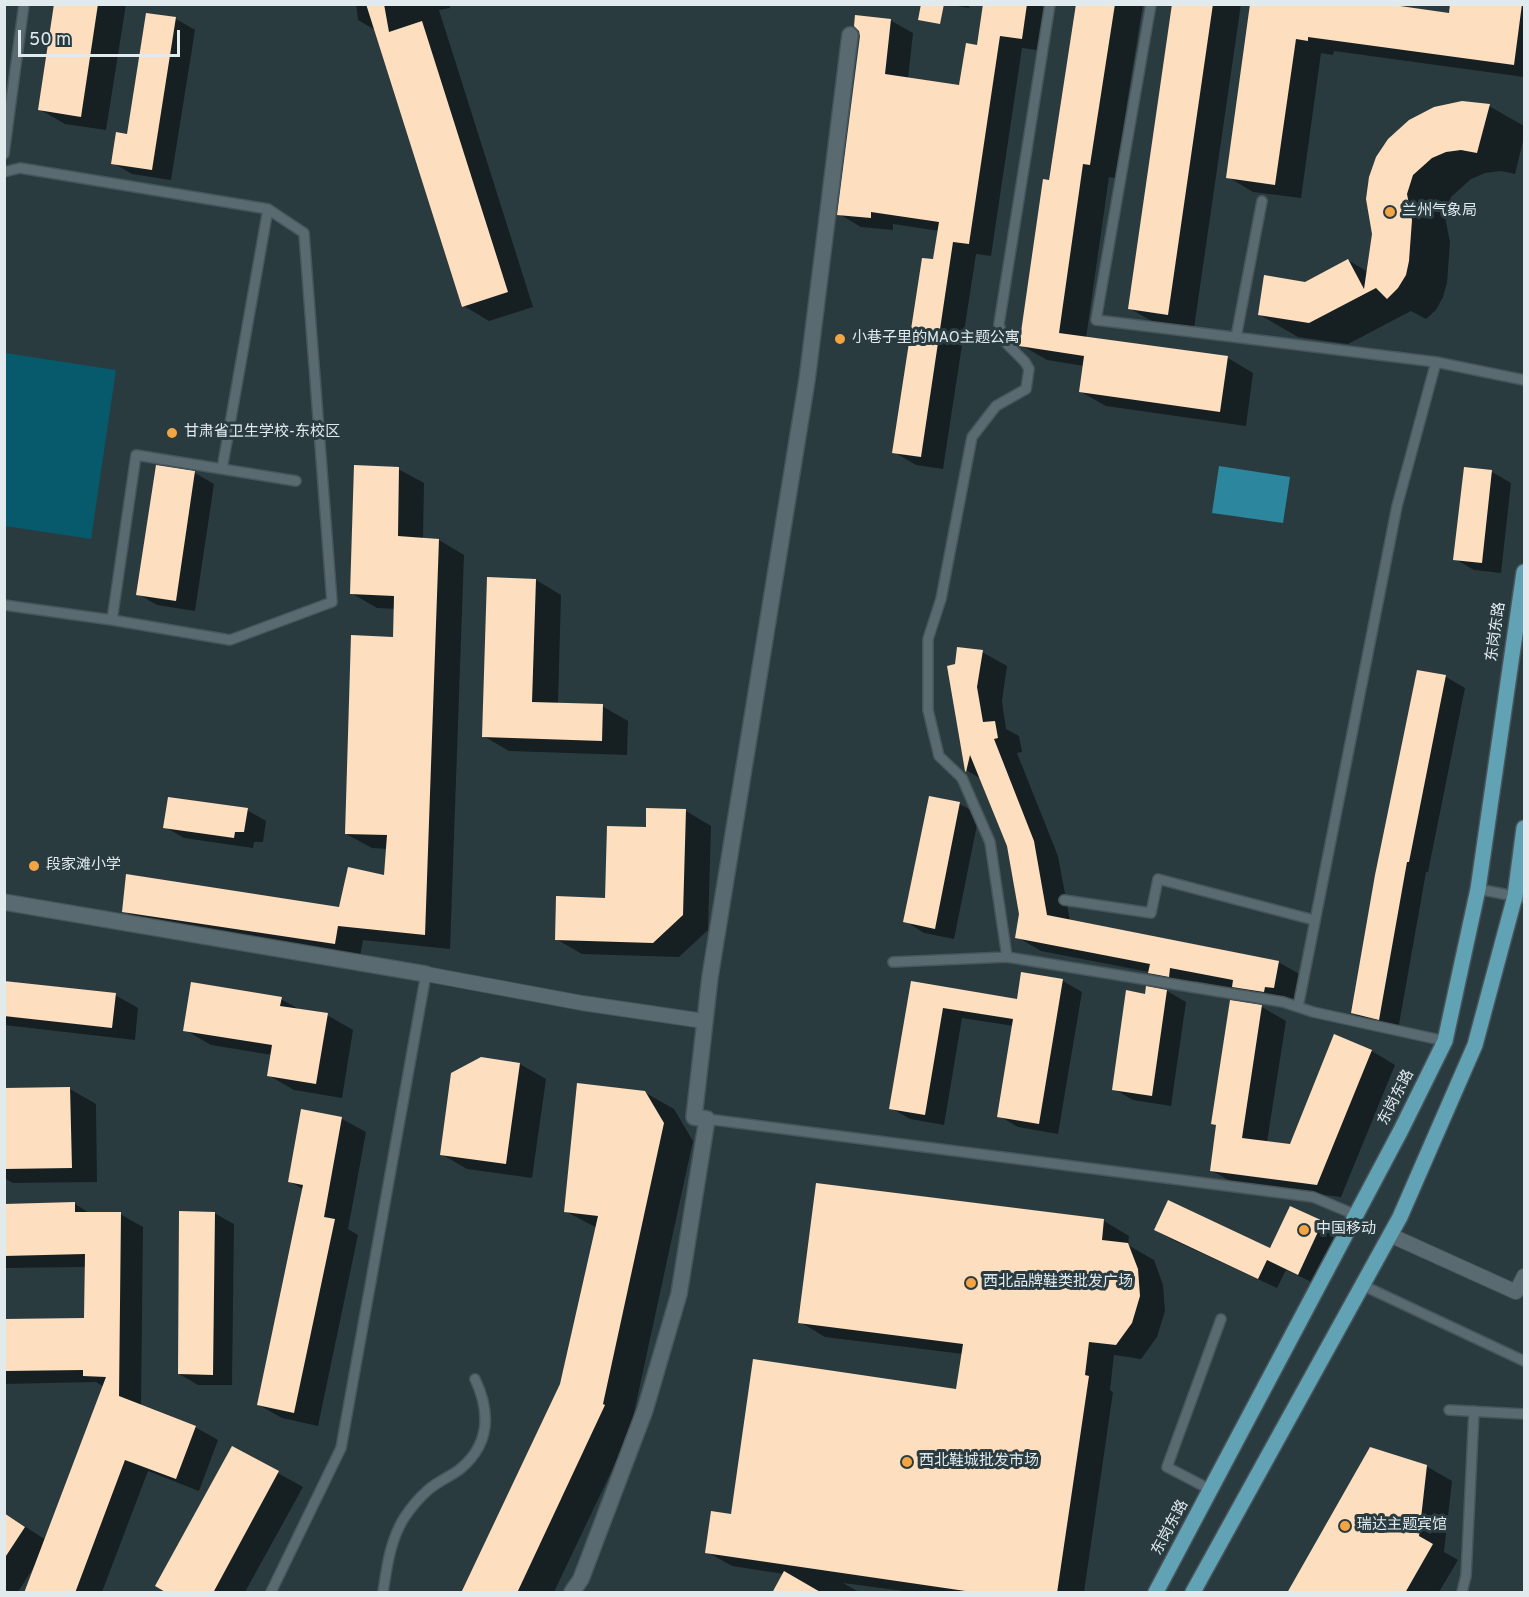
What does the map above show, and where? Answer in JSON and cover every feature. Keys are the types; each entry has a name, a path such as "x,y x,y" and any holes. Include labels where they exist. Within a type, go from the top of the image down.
{"main road":[{"name":"东岗东路","path":"1156,1593 1356,1215 1445,1041 1478,889 1524,572"},
{"path":"1193,1593 1390,1235 1475,1045 1520,897 1524,828"}],"street":[{"path":"572,1593 581,1579 645,1410 679,1294 707,1119 694,1117 704,1021 750,719 807,380 850,35"},
{"path":"4,902 582,1003 704,1021"},
{"path":"1390,1235 1516,1292 1524,1276"}],"lane":[{"path":"4,154 24,4"},
{"path":"1007,957 990,842 962,778 939,756 928,710 928,639 941,599 972,437 996,405 1026,389 1029,369 1003,340 999,324 1050,4"},
{"path":"1150,4 1096,320 1436,362 1524,380"},
{"path":"4,172 20,168 268,209 304,233 332,602 230,640 4,605"},
{"path":"1236,337 1262,201"},
{"path":"222,469 268,209"},
{"path":"1298,1007 1397,506 1436,362"},
{"path":"112,620 136,455 296,482"},
{"path":"1064,900 1152,913 1158,879 1314,920"},
{"path":"1478,889 1520,897"},
{"path":"893,962 1007,957 1283,1002 1445,1041"},
{"path":"271,1593 342,1448 426,974"},
{"path":"707,1119 1313,1197 1356,1215"},
{"path":"1362,1285 1524,1361"},
{"path":"1212,1490 1167,1467 1221,1319"},
{"path":"383,1593 389,1551 404,1517 428,1490 458,1470 473,1456 483,1438 486,1418 483,1398 475,1379"},
{"path":"1449,1410 1524,1414"},
{"path":"1462,1593 1466,1576 1474,1411"}],"shaded area":[{"path":"5,353 116,370 91,539 5,526"},
{"path":"1219,466 1290,477 1283,523 1212,513"}],"building":[{"path":"54,4 98,4 81,117 38,110"},
{"path":"366,4 384,4 389,32 422,21 508,292 462,307"},
{"path":"921,4 944,4 940,24 918,20"},
{"path":"983,4 1027,4 1022,39 1000,36 969,244 953,242 921,457 892,453 922,258 933,259 939,222 871,212 871,218 837,215 860,36 854,26 855,15 891,19 885,74 959,85 966,43 977,45"},
{"path":"1076,4 1115,4 1090,165 1083,164 1059,333 1228,356 1220,412 1079,392 1084,356 1019,346 1043,179 1049,180"},
{"path":"1172,4 1213,4 1168,315 1128,309"},
{"path":"1250,4 1386,4 1449,13 1450,4 1522,4 1514,65 1308,37 1308,41 1296,39 1275,185 1226,178"},
{"path":"146,13 176,17 152,170 111,164 116,132 127,134"},
{"name":"兰州气象局","path":"1462,101 1490,104 1477,153 1461,150 1446,152 1432,158 1413,175 1407,194 1412,220 1409,261 1406,275 1398,288 1387,299 1376,288 1309,323 1258,315 1264,275 1305,282 1348,259 1364,289 1372,234 1366,199 1369,177 1376,157 1388,139 1409,120 1434,107"},
{"path":"156,465 195,471 176,601 136,595"},
{"path":"354,465 399,467 398,536 439,539 425,935 338,926 335,944 122,912 126,874 339,907 348,867 384,875 387,835 345,834 351,635 393,637 394,596 350,594"},
{"path":"1464,467 1492,470 1482,563 1453,560"},
{"path":"487,577 536,579 532,702 603,704 602,741 482,737"},
{"path":"957,647 983,650 977,687 983,722 995,721 998,738 994,739 1034,841 1047,915 1279,961 1274,988 1265,987 1264,992 1232,987 1233,980 1170,968 1169,977 1148,973 1150,964 1015,938 1019,914 1007,846 970,755 965,771 947,666 955,664"},
{"path":"1417,670 1446,675 1409,862 1407,862 1379,1020 1351,1013 1375,875"},
{"path":"929,796 960,802 935,929 903,922"},
{"path":"168,797 248,808 244,832 235,832 234,838 163,828"},
{"path":"646,808 686,809 683,915 653,943 555,940 556,896 605,898 607,826 646,827"},
{"path":"1021,972 1063,979 1039,1124 997,1117 1013,1019 943,1008 925,1115 889,1109 911,981 1017,999"},
{"path":"4,981 116,993 112,1028 4,1016"},
{"path":"191,982 282,997 280,1006 328,1013 316,1084 267,1076 272,1045 183,1031"},
{"path":"1146,986 1167,990 1152,1096 1112,1090 1126,990 1145,994"},
{"path":"1230,1000 1262,1005 1242,1138 1290,1144 1334,1034 1372,1050 1317,1185 1210,1171 1216,1125 1211,1124"},
{"path":"481,1057 520,1063 506,1164 440,1155 451,1073"},
{"path":"577,1083 645,1091 664,1123 603,1404 605,1405 517,1593 461,1593 560,1384 598,1216 564,1212"},
{"path":"70,1087 72,1168 4,1169 4,1088"},
{"path":"301,1109 342,1117 324,1217 335,1219 294,1413 257,1405 303,1185 288,1182"},
{"path":"816,1183 1104,1219 1102,1240 1128,1243 1138,1269 1140,1296 1132,1323 1116,1345 1089,1342 1085,1375 1089,1376 1057,1593 979,1593 705,1553 711,1511 731,1514 753,1359 956,1389 963,1344 798,1323"},
{"path":"1168,1200 1270,1248 1290,1206 1323,1221 1298,1275 1267,1260 1258,1279 1154,1230"},
{"path":"75,1202 75,1212 121,1212 119,1396 196,1426 176,1479 125,1460 75,1593 24,1593 106,1377 83,1376 83,1370 4,1371 4,1319 84,1318 85,1254 4,1256 4,1204"},
{"path":"179,1211 215,1212 213,1375 178,1374"},
{"path":"232,1446 279,1471 213,1593 167,1593 155,1586"},
{"path":"1370,1447 1427,1465 1419,1536 1433,1544 1405,1593 1287,1593"},
{"path":"4,1513 25,1527 4,1559"},
{"path":"784,1571 822,1593 772,1593"}],"place":[{"name":"兰州气象局","path":"1390,212"},
{"name":"小巷子里的MAO主题公寓","path":"840,339"},
{"name":"甘肃省卫生学校-东校区","path":"172,433"},
{"name":"段家滩小学","path":"34,866"},
{"name":"中国移动","path":"1304,1230"},
{"name":"西北品牌鞋类批发广场","path":"971,1283"},
{"name":"西北鞋城批发市场","path":"907,1462"},
{"name":"瑞达主题宾馆","path":"1345,1526"}]}
